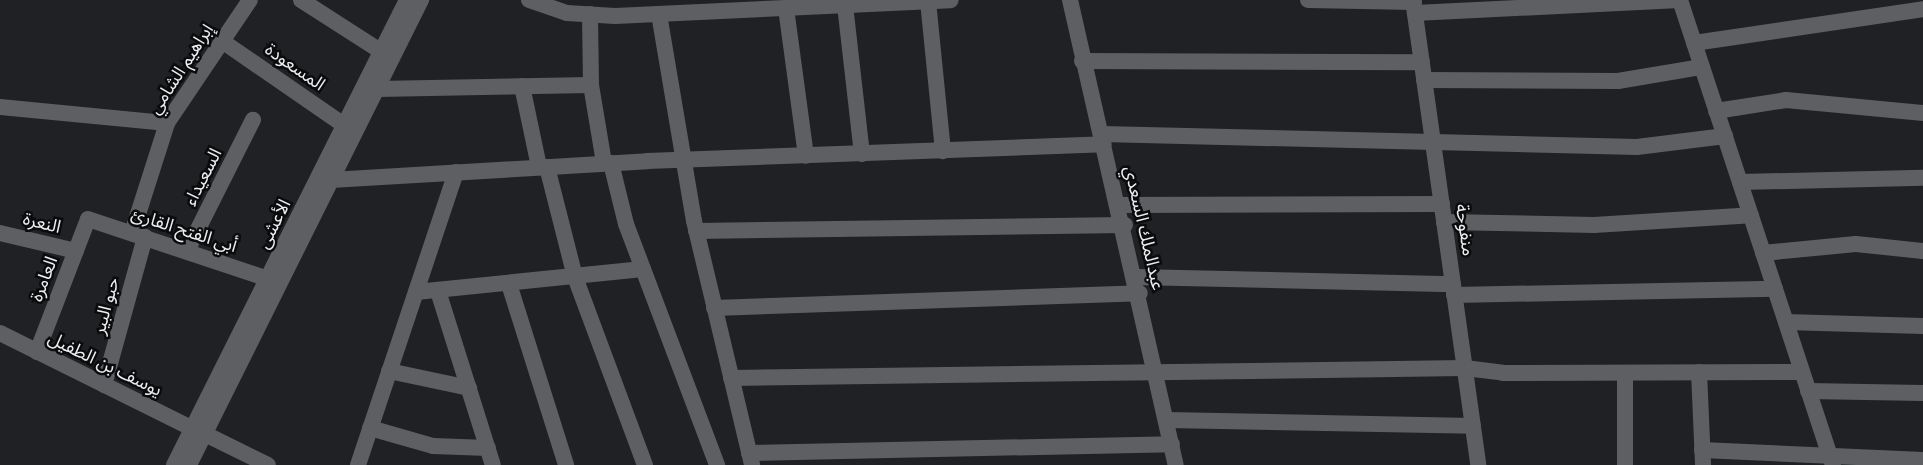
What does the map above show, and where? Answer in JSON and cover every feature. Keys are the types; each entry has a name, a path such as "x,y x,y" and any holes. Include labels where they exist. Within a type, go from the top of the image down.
{"street":[{"name":"إبراهيم الشامي","path":"138,235 167,123 250,0"},
{"path":"301,0 382,52"},
{"name":"الأعشى","path":"189,465 199,432 268,279 408,0"},
{"name":"الأعشى","path":"174,465 199,432 331,180 421,0"},
{"path":"529,0 600,10 786,8 951,0"},
{"name":"عبدالملك السعدي","path":"1070,0 1082,61 1125,225 1176,465"},
{"path":"1308,0 1414,5 1680,0 1832,462"},
{"path":"928,1 943,151"},
{"path":"844,5 862,154"},
{"name":"منفوحة","path":"1414,5 1478,465"},
{"path":"786,8 806,156"},
{"path":"672,9 685,160 696,231 751,459 1172,444"},
{"path":"1694,43 1923,9"},
{"path":"600,10 591,85 608,163 643,269 717,465"},
{"name":"المسعودة","path":"222,41 345,126"},
{"path":"1082,61 1422,62"},
{"path":"1424,80 1618,81 1702,67"},
{"path":"376,89 591,85"},
{"path":"522,86 574,277 645,465"},
{"path":"1716,111 1786,100 1923,113"},
{"path":"0,107 167,123"},
{"name":"السعيداء","path":"187,251 253,120"},
{"path":"331,180 608,163 943,151 1103,139 1433,142 1637,147 1725,136"},
{"path":"358,465 456,172"},
{"path":"1740,182 1923,178"},
{"path":"1120,205 1442,204"},
{"path":"1444,222 1594,225 1751,215"},
{"name":"أبي الفتح القارئ","path":"88,219 268,279"},
{"name":"العامرة","path":"38,352 88,219"},
{"path":"696,231 1125,225"},
{"name":"النعرة","path":"0,233 76,251"},
{"name":"حبو البير","path":"104,385 138,235"},
{"path":"1763,253 1856,244 1923,251"},
{"path":"416,292 643,269"},
{"path":"509,284 566,465"},
{"path":"714,308 1138,285 1454,290 1775,289"},
{"path":"438,291 494,465"},
{"path":"1786,322 1923,326"},
{"name":"يوسف بن الطفيل","path":"0,333 268,465"},
{"path":"731,378 1156,370 1465,368 1503,373 1802,372"},
{"path":"389,371 469,388"},
{"path":"1699,372 1702,458 1832,462 1923,460"},
{"path":"1625,373 1625,465"},
{"path":"1809,391 1923,393"},
{"path":"1167,420 1473,426"},
{"path":"370,428 433,446 488,448"}]}
